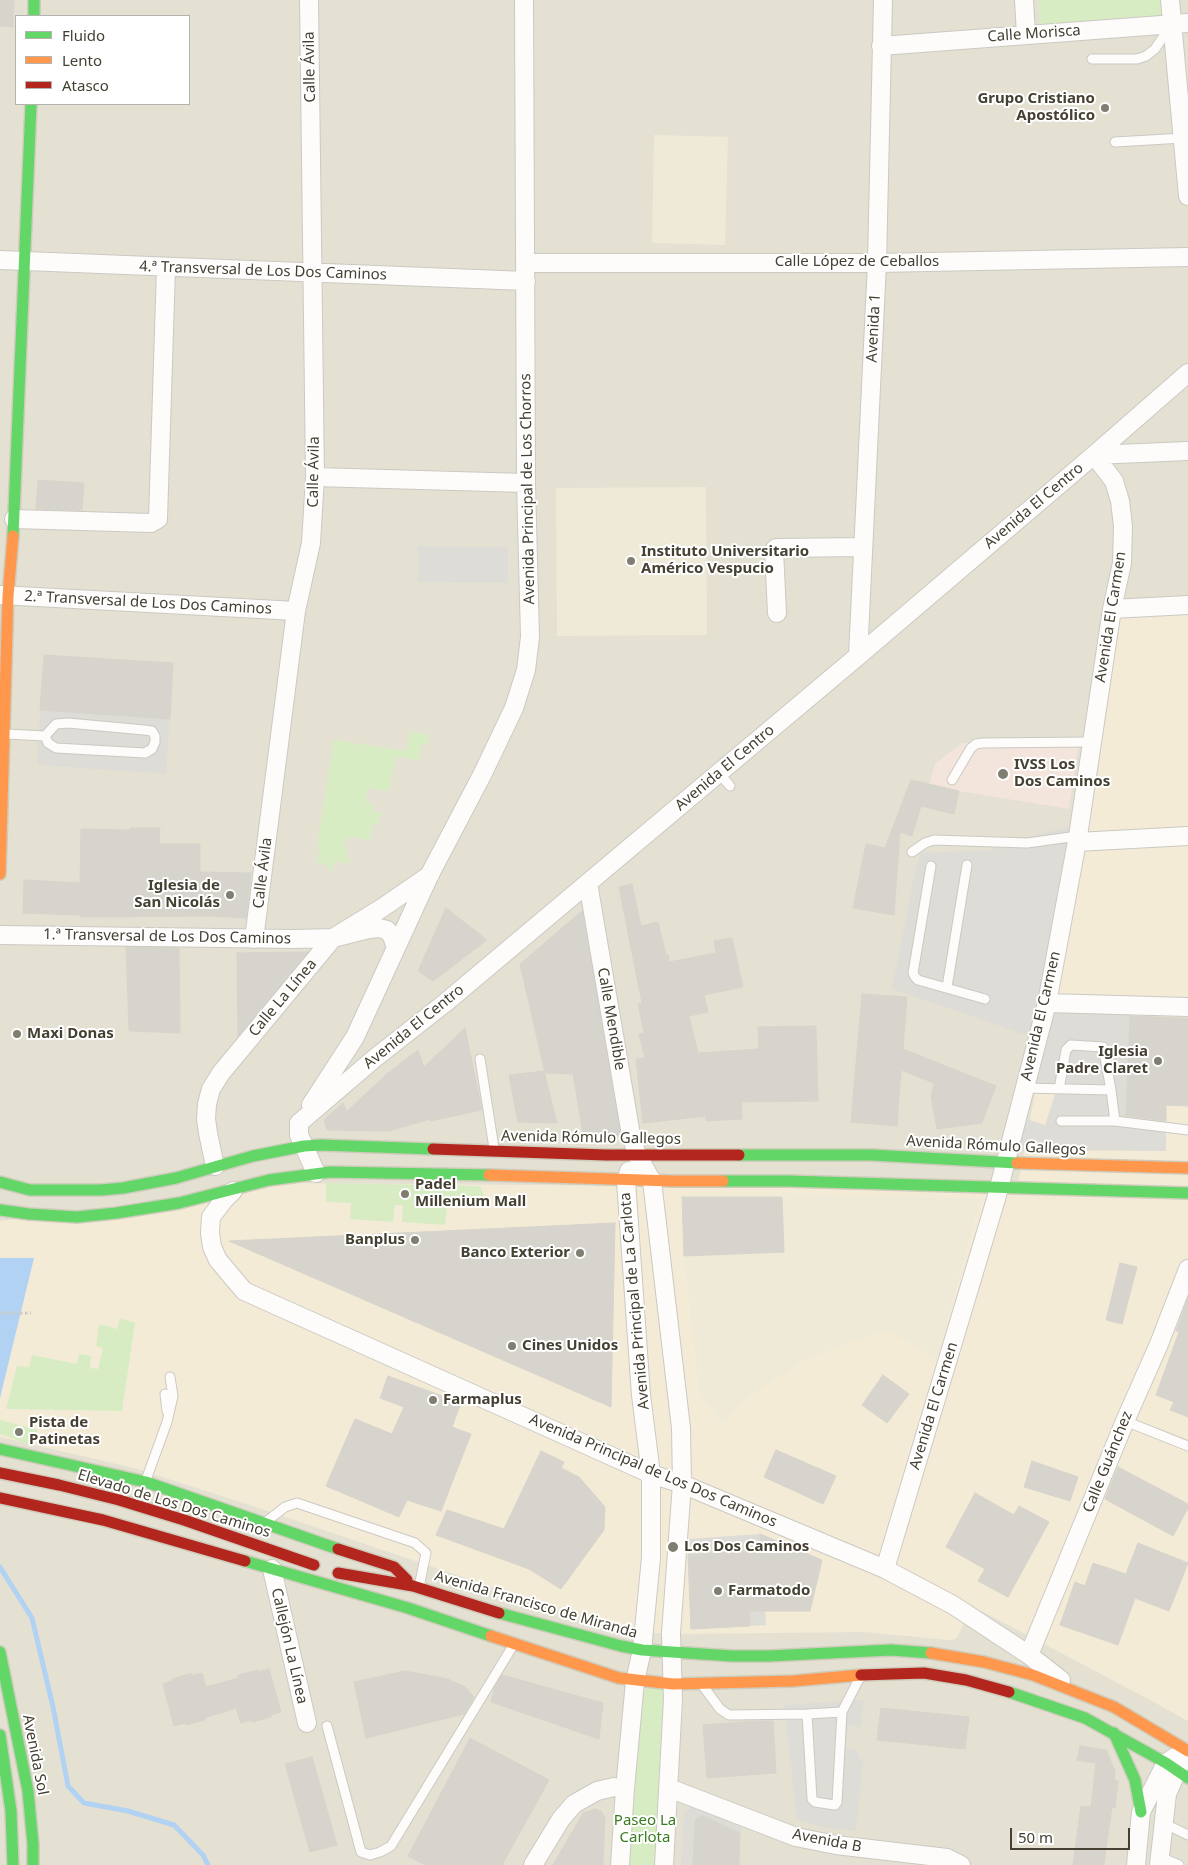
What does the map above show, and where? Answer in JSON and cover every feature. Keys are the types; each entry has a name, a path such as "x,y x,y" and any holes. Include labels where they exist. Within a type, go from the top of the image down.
{"main road":[{"path":"34,0 34,15"},
{"path":"0,874 4,734 4,596 14,520 31,105"},
{"name":"Avenida Rómulo Gallegos","path":"0,1182 30,1190 101,1190 146,1185 253,1156 304,1146 321,1145 636,1155 872,1155 1043,1164 1188,1168"},
{"path":"0,1210 77,1217 194,1200 269,1180 316,1173 483,1175 652,1181 788,1181 1188,1193"},
{"name":"Avenida Francisco de Miranda","path":"0,1449 146,1482 263,1524 394,1567 416,1586 492,1610 620,1646 671,1652 768,1656 891,1650 937,1653 984,1662 1033,1675 1114,1707 1187,1750"},
{"path":"0,1455 17,1453"},
{"name":"Elevado de Los Dos Caminos","path":"0,1473 118,1500 184,1520 338,1573 408,1608"},
{"path":"2,1496 103,1520 408,1608 514,1644 620,1678 635,1681 673,1684 793,1681 862,1675 924,1673 966,1680 1004,1690 1085,1718 1177,1771"},
{"name":"Elevado de Los Dos Caminos","path":"338,1573 416,1586"},
{"name":"Avenida Sol","path":"0,1652 28,1791 33,1844 32,1865"},
{"path":"1114,1733 1135,1780 1141,1812"},
{"name":"Avenida Sol","path":"0,1735 11,1810 12,1865"}],"street":[{"name":"Calle Ávila","path":"254,939 296,611 311,543 315,477 314,274 309,0"},
{"name":"Avenida Principal de Los Chorros","path":"299,1123 355,1037 430,874 482,775 514,708 526,670 530,637 526,484 524,0"},
{"name":"Avenida 1","path":"858,656 877,263 883,0"},
{"path":"1024,0 1026,35"},
{"path":"1170,0 1180,23 1183,138 1188,196"},
{"name":"Calle Morisca","path":"881,46 1180,23"},
{"name":"Calle López de Ceballos","path":"526,272 1188,257"},
{"name":"4.ª Transversal de Los Dos Caminos","path":"0,260 314,274 526,272"},
{"path":"14,520 151,523 158,519 166,268"},
{"name":"Avenida El Centro","path":"299,1123 375,1058 445,1004 588,883 725,780 858,656 1188,373"},
{"path":"1094,455 1188,451"},
{"name":"Avenida El Carmen","path":"885,1569 999,1186 1047,1003 1077,839 1112,609 1122,563 1123,526 1120,501 1114,481 1094,455"},
{"path":"315,477 526,484"},
{"path":"777,614 774,550 776,548 863,547"},
{"name":"2.ª Transversal de Los Dos Caminos","path":"4,596 296,611"},
{"path":"1112,609 1188,605"},
{"path":"1077,839 1188,836"},
{"name":"Calle La Línea","path":"215,1166 206,1118 211,1089 221,1073 333,938 382,908 430,874"},
{"name":"Calle Mendible","path":"588,883 631,1136 636,1155"},
{"path":"333,938 369,928 379,928 387,930 392,936 396,948"},
{"name":"1.ª Transversal de Los Dos Caminos","path":"0,935 254,939 333,938"},
{"path":"1047,1003 1188,1007"},
{"path":"355,1037 353,1051 357,1059 365,1061 375,1058"},
{"path":"334,1070 339,1078 350,1079"},
{"path":"299,1123 299,1135 316,1173"},
{"name":"Avenida Principal de La Carlota","path":"620,1865 635,1681 642,1650 651,1558 651,1474 641,1395 626,1180 636,1155"},
{"name":"Avenida Principal de La Carlota","path":"636,1155 652,1181 681,1428 682,1484 671,1652 673,1684 664,1865"},
{"name":"Avenida Principal de Los Dos Caminos","path":"236,1188 222,1201 211,1217 210,1233 212,1247 218,1260 244,1291 651,1474 682,1484 885,1569 953,1605 1029,1655 1077,1693"},
{"name":"Calle Guánchez","path":"1029,1655 1188,1270"},
{"name":"Callejón La Línea","path":"272,1569 307,1723"},
{"path":"1159,1861 1167,1794 1187,1750"},
{"path":"1136,1865 1141,1812 1177,1771"},
{"path":"533,1865 561,1819 574,1804 597,1791 614,1787 625,1789"},
{"name":"Avenida B","path":"669,1788 806,1840 947,1858 961,1865"}],"lane":[{"path":"1092,60 1136,59 1146,56 1180,23"},
{"path":"1115,142 1183,138"},
{"path":"4,734 44,736 56,724 68,723 144,730 152,732 154,742 152,749 145,753 56,748 48,743 44,736"},
{"path":"952,780 971,748 976,744 1092,742"},
{"path":"912,852 925,843 934,840 1027,843 1077,839"},
{"path":"947,988 967,865"},
{"path":"931,866 914,973 918,980 985,999"},
{"path":"1059,1089 1066,1050 1071,1045 1103,1047 1115,1121"},
{"path":"480,1059 494,1150"},
{"path":"1024,1088 1111,1090"},
{"path":"1061,1121 1115,1121 1188,1130"},
{"path":"155,1207 168,1213"},
{"path":"146,1482 167,1422 173,1396 170,1377"},
{"path":"165,1394 167,1422"},
{"path":"1125,1421 1188,1446"},
{"path":"263,1524 285,1507 297,1503 415,1542 426,1553 416,1586"},
{"path":"327,1726 361,1852 370,1855 380,1852 390,1846 514,1644"},
{"path":"807,1714 812,1799 815,1802 835,1805 837,1802 842,1712 862,1675"},
{"path":"701,1683 720,1709 730,1715 842,1712"},
{"path":"1163,1823 1188,1835"},
{"path":"1159,1861 1178,1865"}],"path":[{"path":"0,1313 31,1314"}],"shaded area":[{"name":"Los Dos Caminos","path":"0,0 1188,0 1188,1865 0,1865"},
{"path":"654,135 728,137 725,245 652,243"},
{"name":"Instituto Universitario Américo Vespucio","path":"706,487 707,635 557,636 556,488"},
{"path":"418,546 508,547 508,583 418,582"},
{"path":"1188,608 1188,1721 972,1606 959,1634 955,1639 948,1640 865,1632 675,1634 639,1632 604,1625 250,1505 134,1468 0,1437 0,1221 282,1183 1017,1189 1075,881 1121,611"},
{"path":"40,710 170,719 166,774 37,765"},
{"name":"IVSS Los Dos Caminos","path":"962,743 1079,743 1069,809 959,791 929,784 935,764"},
{"path":"1074,826 1038,1039 892,989 916,866 921,853 991,850 1025,838"},
{"path":"1056,1007 1130,1014 1126,1119 1166,1121 1166,1151 1013,1150 1023,1118 1045,1125 1055,1094 1035,1084"},
{"path":"782,1193 980,1199 937,1359 887,1330 806,1359 739,1403 723,1424 699,1393 684,1256 784,1252"},
{"path":"760,1534 766,1625 750,1626 745,1551 688,1555 687,1539"},
{"path":"863,1700 861,1727 849,1725 845,1747 859,1751 859,1758 863,1759 856,1831 826,1828 797,1820 784,1705"},
{"path":"695,1805 742,1827 740,1833 704,1816 697,1818 695,1822 693,1865 681,1865 684,1812"}],"green space":[{"path":"1038,0 1167,0 1168,18 1040,28"},
{"path":"410,732 429,734 427,745 421,744 419,760 395,757 389,791 368,788 366,803 373,804 372,812 383,813 382,817 379,817 378,825 372,824 370,840 346,837 344,849 347,850 346,858 350,859 349,863 334,861 333,870 327,869 328,865 317,863 320,846 317,845 334,740 407,751"},
{"name":"Padel Millenium Mall","path":"326,1183 480,1186 488,1208 447,1207 445,1225 402,1222 403,1205 395,1205 393,1222 350,1219 351,1203 326,1202"},
{"path":"120,1318 135,1323 122,1411 6,1409 17,1366 29,1367 32,1355 77,1364 79,1354 91,1356 90,1368 98,1369 103,1348 96,1346 99,1324 117,1329"},
{"name":"Pista de Patinetas","path":"0,1420 38,1430 33,1446 0,1434"},
{"name":"Paseo La Carlota","path":"673,1684 664,1865 620,1865 634,1692"}],"water":[{"path":"0,1258 34,1258 0,1398"}],"building":[{"path":"0,0 14,0 13,27 0,26"},
{"path":"38,480 84,483 82,510 36,509"},
{"path":"44,655 173,663 170,719 40,710"},
{"path":"911,780 959,791 954,814 921,806 912,836 900,832 894,915 853,908 866,844 885,848"},
{"path":"130,828 160,828 159,844 200,844 200,872 251,873 246,918 209,916 80,917 80,915 23,913 24,880 80,883 81,829 130,830"},
{"path":"632,884 641,926 658,922 669,962 716,953 714,941 732,938 743,987 704,995 708,1012 689,1016 698,1053 759,1049 758,1027 816,1026 818,1101 741,1102 742,1119 706,1121 706,1116 643,1123 636,1059 645,1058 639,1034 644,1033 638,1004 642,1003 619,887"},
{"path":"446,908 487,940 433,981 418,971"},
{"path":"582,911 621,1137 584,1139 573,1074 545,1073 520,964"},
{"path":"126,947 179,948 180,1033 129,1031"},
{"path":"308,952 238,1036 237,953"},
{"path":"862,994 907,997 903,1049 996,1086 982,1123 937,1129 931,1097 934,1083 901,1070 897,1126 851,1122"},
{"name":"Iglesia Padre Claret","path":"1130,1016 1188,1018 1188,1106 1166,1105 1166,1121 1126,1116"},
{"path":"465,1028 482,1110 430,1121 430,1119 389,1131 327,1130 324,1120 343,1103 347,1111 388,1073 418,1050 424,1067"},
{"path":"544,1071 557,1123 518,1122 509,1075"},
{"path":"682,1197 782,1197 784,1252 684,1256"},
{"path":"615,1223 611,1407 229,1241"},
{"path":"1120,1263 1137,1267 1122,1324 1106,1320"},
{"path":"1188,1298 1188,1417 1170,1410 1174,1402 1156,1395 1179,1332 1176,1331"},
{"path":"883,1375 909,1394 887,1423 862,1405"},
{"path":"388,1376 461,1403 452,1427 471,1434 441,1511 407,1500 399,1517 326,1486 355,1419 392,1434 404,1407 380,1398"},
{"path":"776,1450 836,1476 823,1504 764,1477"},
{"path":"541,1451 564,1462 561,1468 579,1477 605,1507 604,1530 561,1589 529,1569 436,1535 447,1510 504,1529"},
{"path":"1032,1461 1078,1477 1070,1501 1024,1487"},
{"path":"1118,1467 1188,1504 1188,1508 1173,1536 1105,1499"},
{"path":"975,1493 1014,1515 1019,1506 1049,1522 1008,1597 978,1581 985,1569 946,1547"},
{"path":"760,1534 822,1560 810,1611 749,1611 750,1626 691,1629 688,1555 761,1550"},
{"path":"1138,1543 1188,1563 1169,1611 1135,1598 1118,1645 1060,1625 1075,1582 1085,1586 1093,1563 1126,1574"},
{"path":"269,1669 281,1712 271,1715 271,1717 241,1723 236,1708 205,1718 205,1720 174,1726 163,1684 192,1673 192,1676 202,1673 206,1687 239,1678 238,1675"},
{"path":"405,1671 448,1679 465,1687 474,1697 464,1714 366,1738 354,1682"},
{"path":"502,1675 603,1703 599,1739 491,1702 495,1686"},
{"path":"881,1708 969,1717 965,1749 877,1740"},
{"path":"773,1721 776,1773 707,1778 703,1725"},
{"path":"470,1738 549,1780 502,1865 425,1865 408,1856"},
{"path":"1080,1746 1106,1750 1115,1771 1114,1780 1118,1781 1115,1808 1112,1807 1104,1865 1073,1865 1081,1806 1091,1807 1096,1763 1077,1760"},
{"path":"312,1757 337,1845 310,1852 285,1764"},
{"path":"595,1809 601,1811 605,1818 603,1865 553,1865 583,1813"},
{"path":"703,1816 740,1833 739,1865 693,1865 695,1822 697,1818"}],"waterway":[{"path":"0,1567 32,1618 53,1707 68,1786 84,1803 128,1811 174,1825 203,1855 208,1865"}],"traffic: fast":[{"path":"34,0 34,15"},
{"path":"13,536 31,105"},
{"path":"0,1182 30,1190 101,1190 123,1188 176,1178 253,1156 304,1146 433,1149"},
{"path":"739,1155 872,1155 1017,1163"},
{"path":"0,1210 77,1217 116,1213 179,1203 269,1180 330,1172 489,1175"},
{"path":"723,1181 788,1181 1188,1193"},
{"path":"0,1449 146,1482 338,1549"},
{"path":"245,1561 408,1608 491,1636"},
{"path":"499,1613 642,1650 732,1656 891,1650 931,1653"},
{"path":"0,1652 28,1791 33,1865"},
{"path":"1009,1692 1085,1718 1166,1763 1188,1778"},
{"path":"1114,1733 1135,1780 1141,1812"},
{"path":"0,1735 11,1811 13,1865"}],"traffic: slow":[{"path":"0,874 8,596 13,536"},
{"path":"1017,1163 1188,1168"},
{"path":"489,1175 723,1181"},
{"path":"491,1636 619,1678 673,1684 793,1681 861,1675"},
{"path":"931,1653 984,1662 1033,1675 1114,1707 1188,1751"}],"traffic: jam":[{"path":"433,1149 606,1155 739,1155"},
{"path":"0,1473 119,1500 184,1520 314,1565"},
{"path":"0,1498 103,1520 245,1561"},
{"path":"338,1549 394,1567 407,1580"},
{"path":"338,1573 413,1586 499,1613"},
{"path":"861,1675 924,1673 966,1680 1009,1692"}],"place":[{"name":"Grupo Cristiano Apostólico","path":"1105,108"},
{"name":"Instituto Universitario Américo Vespucio","path":"631,561"},
{"name":"IVSS Los Dos Caminos","path":"1003,774"},
{"name":"Iglesia de San Nicolás","path":"230,895"},
{"name":"Maxi Donas","path":"17,1034"},
{"name":"Iglesia Padre Claret","path":"1158,1061"},
{"name":"Padel Millenium Mall","path":"405,1194"},
{"name":"Banplus","path":"415,1240"},
{"name":"Banco Exterior","path":"580,1253"},
{"name":"Cines Unidos","path":"512,1346"},
{"name":"Farmaplus","path":"433,1400"},
{"name":"Pista de Patinetas","path":"19,1432"},
{"name":"Los Dos Caminos","path":"673,1547"},
{"name":"Farmatodo","path":"718,1591"}]}
